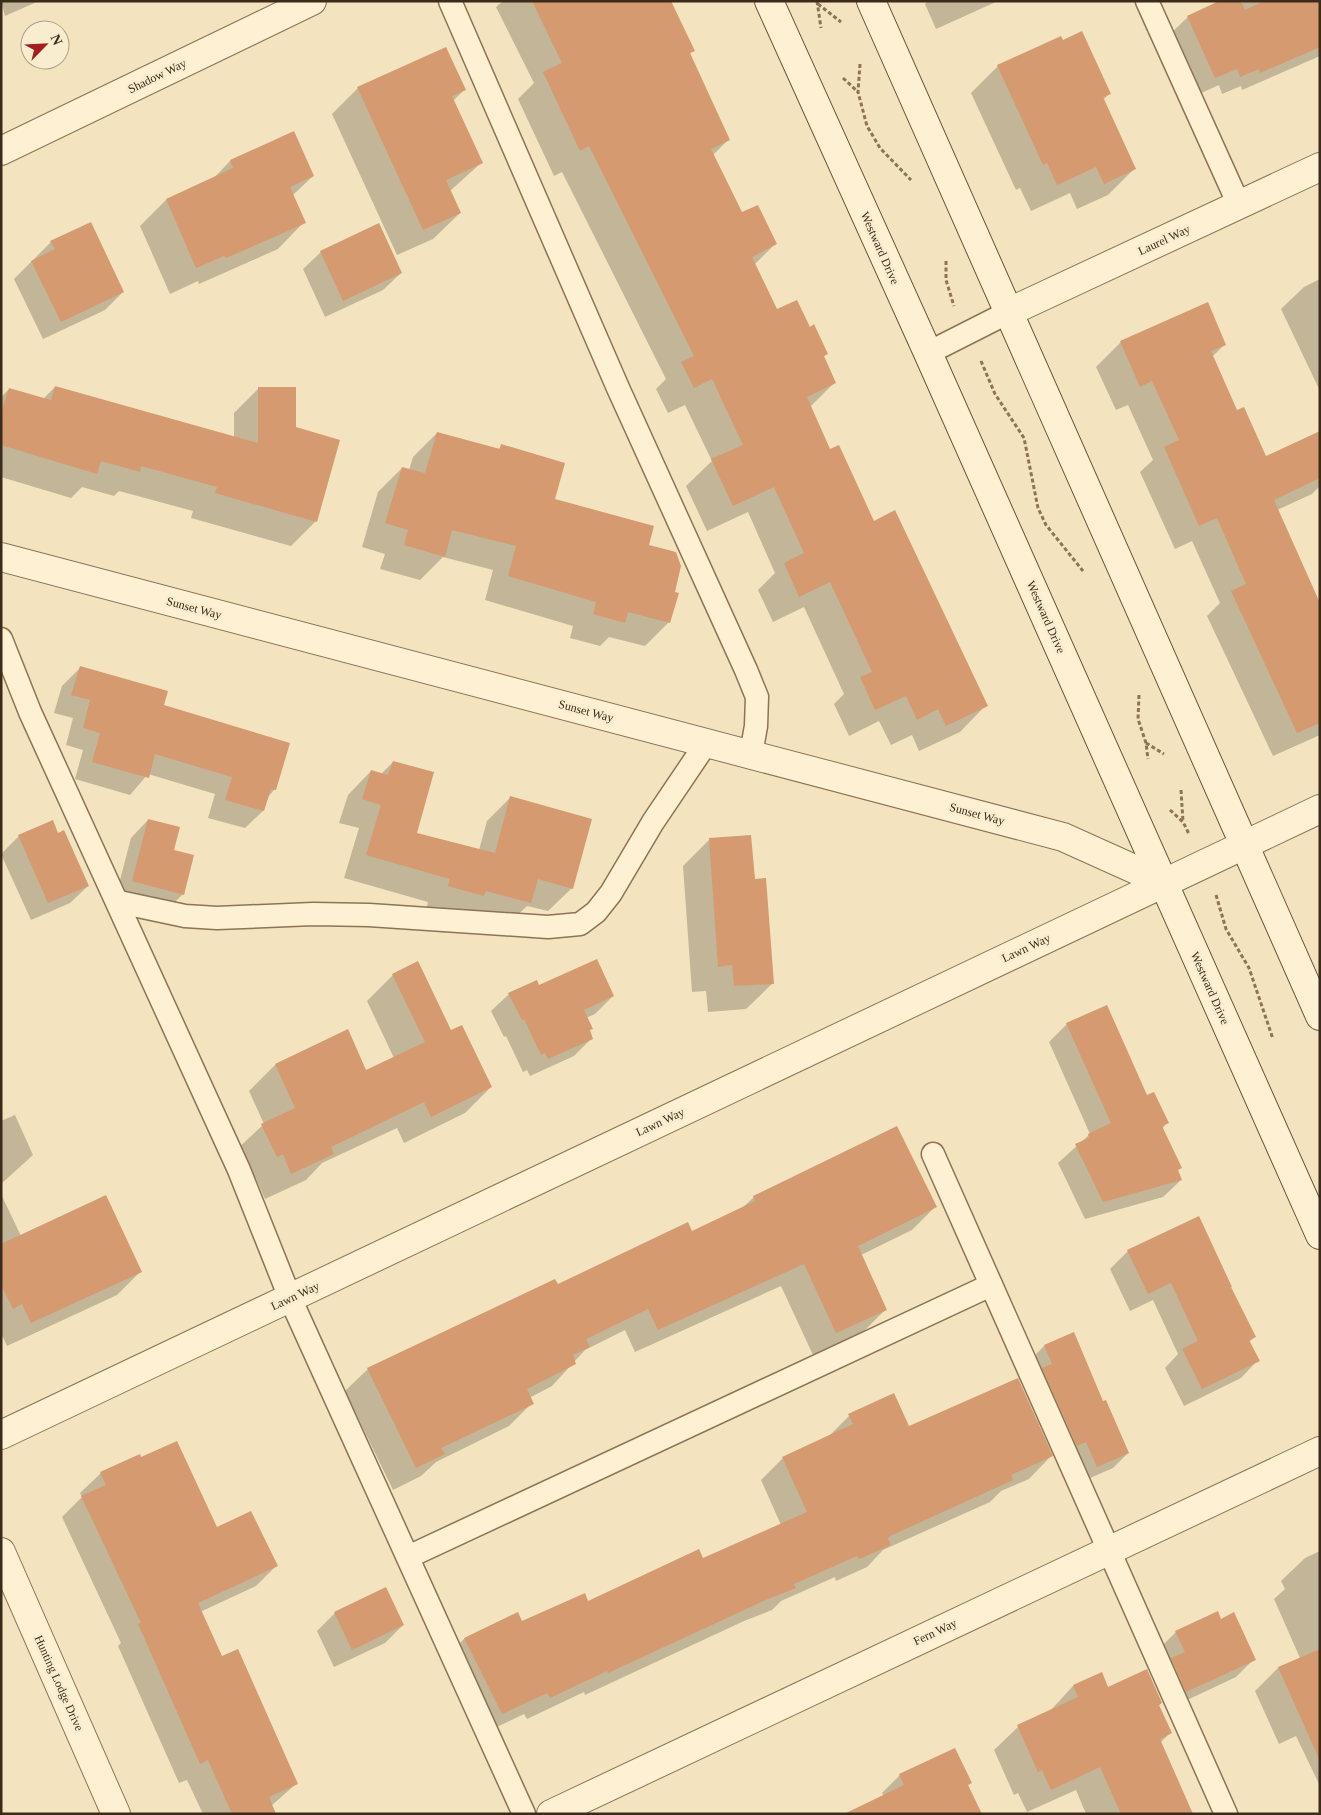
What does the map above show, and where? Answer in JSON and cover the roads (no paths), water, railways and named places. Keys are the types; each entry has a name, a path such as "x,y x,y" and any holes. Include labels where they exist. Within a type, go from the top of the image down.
{"street":[{"name":"Shadow Way","path":"1,151 312,1"},
{"name":"Westward Drive","path":"769,1 928,353 1320,1235"},
{"path":"871,1 1320,1016"},
{"name":"Laurel Way","path":"1009,312 1320,167"},
{"name":"Sunset Way","path":"1,557 1063,837 1163,882"},
{"name":"Lawn Way","path":"1,1435 1320,809"},
{"name":"Fern Way","path":"551,1814 1320,1451"},
{"name":"Hunting Lodge Drive","path":"1,1552 116,1814"}],"lane":[{"path":"450,1 618,388 757,697 756,726 751,754"},
{"path":"1147,1 1239,205"},
{"path":"928,353 1009,312"},
{"path":"1,639 30,712 119,902 239,1170 290,1298 524,1814"},
{"path":"119,902 184,916 217,918 313,914 369,915 548,927 580,924 596,912 611,893 648,830 706,742"},
{"path":"933,1154 1226,1814"},
{"path":"408,1557 992,1285"}]}
